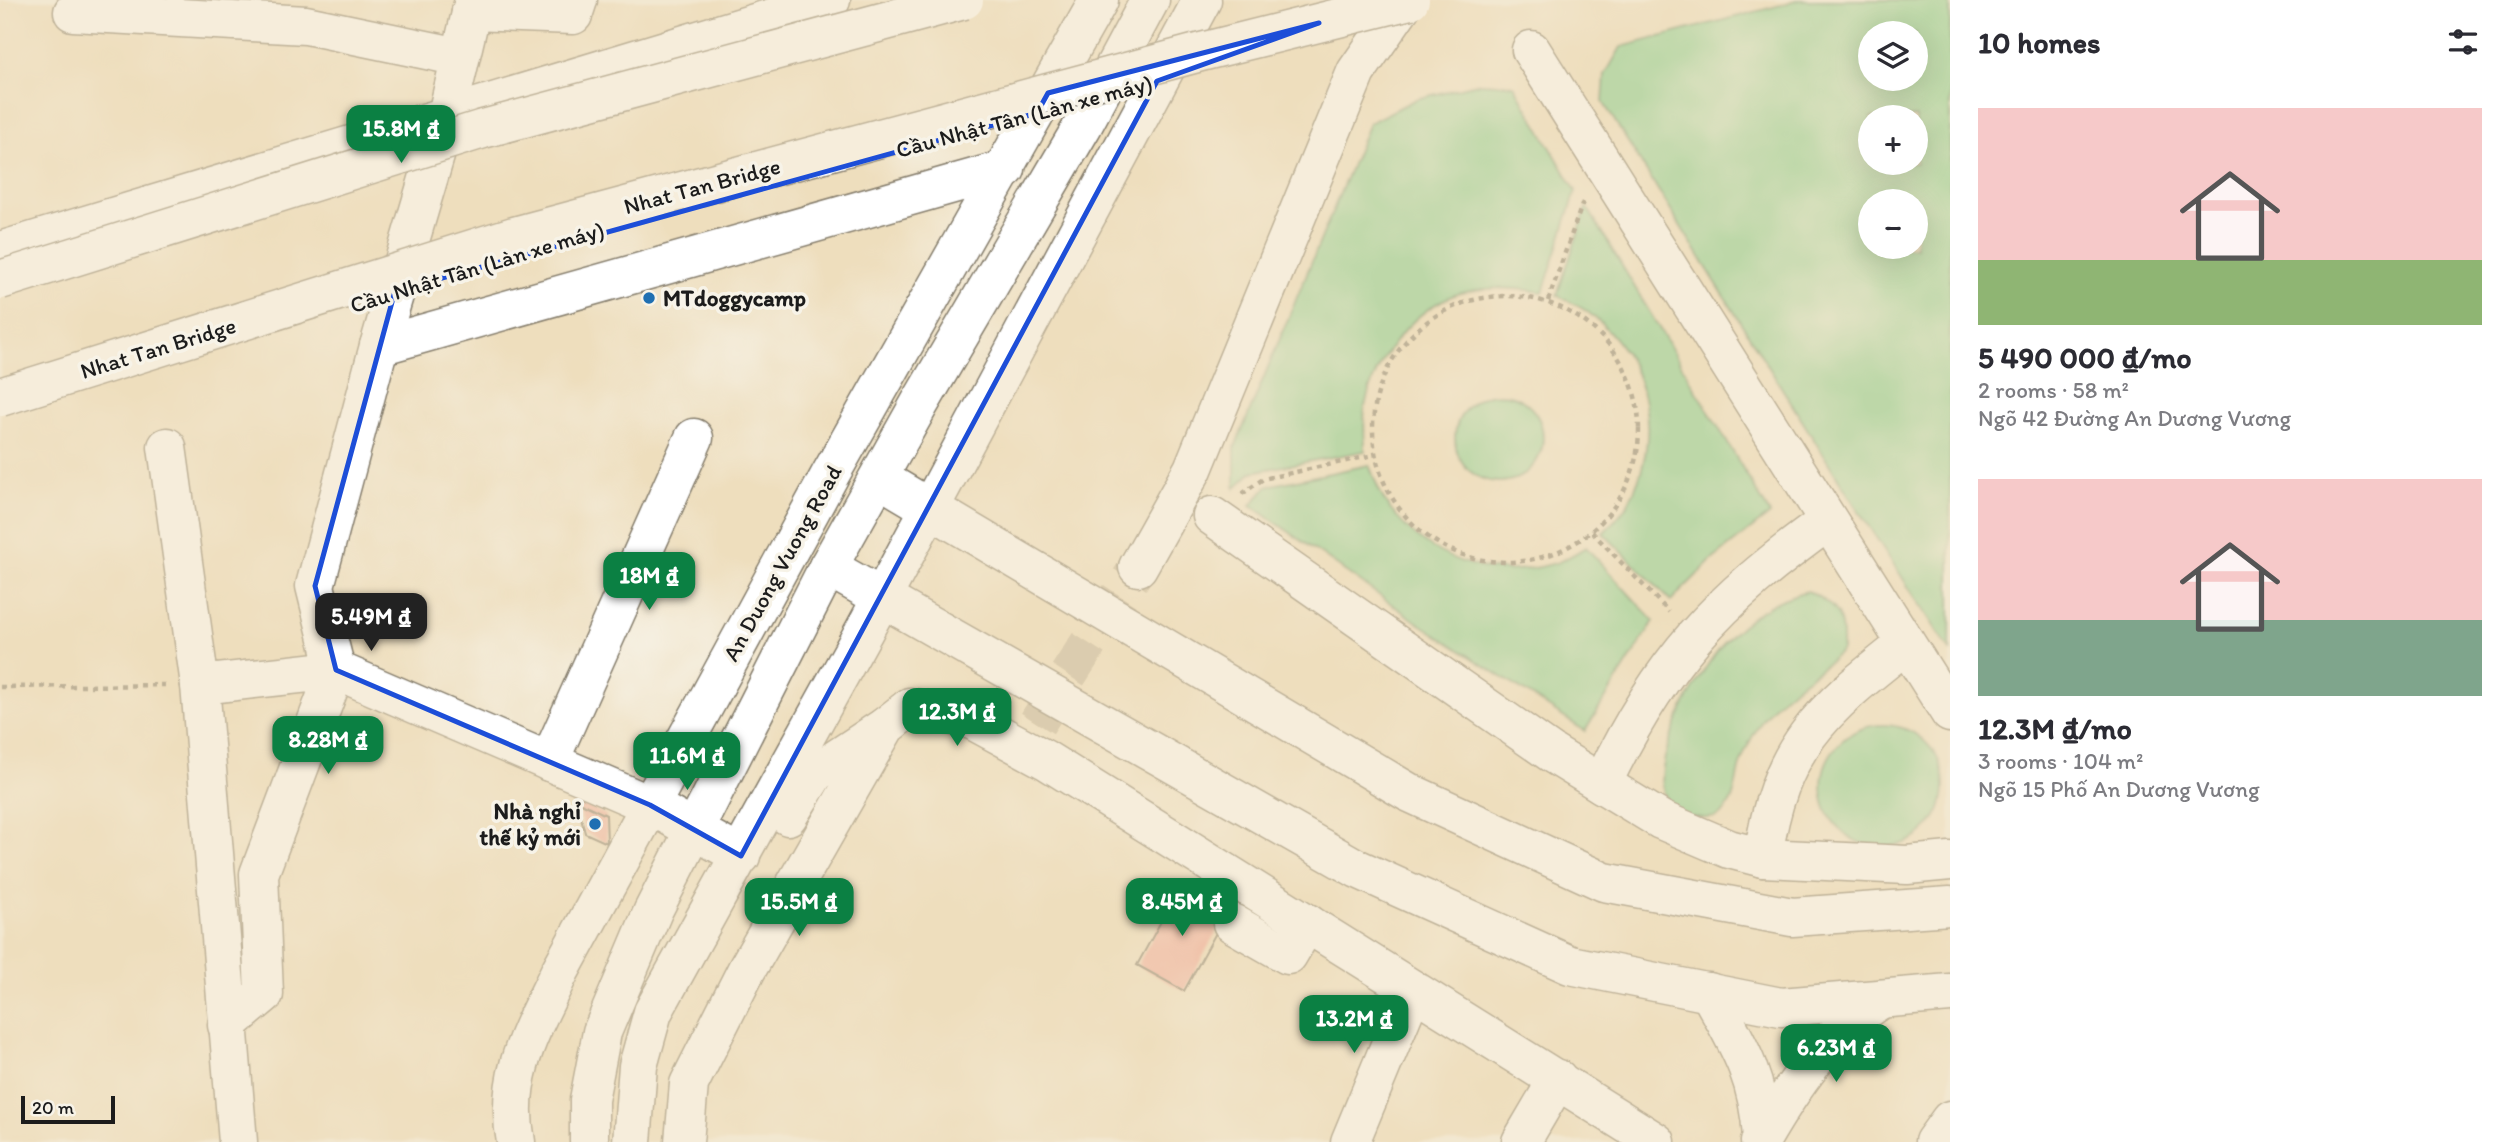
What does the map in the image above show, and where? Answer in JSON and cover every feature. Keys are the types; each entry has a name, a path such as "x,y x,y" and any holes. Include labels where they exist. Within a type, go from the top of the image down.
{"main road":[{"path":"228,1025 264,994 259,874 336,670 315,586 379,346 447,115 473,5 573,15 578,0"},
{"path":"0,262 478,113 900,0"},
{"path":"0,280 482,129 964,0"},
{"name":"An Duong Vuong Road","path":"516,1142 512,1085 523,1049 650,805 836,463 1006,169 1099,0"},
{"name":"An Duong Vuong Road","path":"589,1142 589,1100 602,1032 653,911 828,567 920,403 1082,127 1150,0"},
{"path":"632,1142 638,1066 653,1012 741,856 1202,0"},
{"path":"1138,567 1193,469 1356,72 1408,0"},
{"name":"Nhat Tan Bridge","path":"0,397 514,236 1408,0"},
{"path":"0,251 577,78 819,1"},
{"path":"73,12 306,24 460,57"},
{"name":"Cầu Nhật Tân (Làn xe máy)","path":"0,414 519,252 1204,68 1320,23"},
{"path":"1531,50 1950,713"},
{"path":"379,346 1006,169"},
{"path":"549,762 694,438"},
{"path":"167,447 200,685 238,1142"},
{"path":"879,478 929,505 1408,792 1604,882 1792,917 1950,906"},
{"path":"1212,516 1602,784 1661,820 1729,849 1763,858 1907,865 1950,861"},
{"path":"1602,784 1643,704 1693,637 1719,608 1765,567 1827,522"},
{"path":"828,567 1358,869 1570,964 1781,1007 1950,993"},
{"path":"1763,858 1778,787 1794,752 1815,723 1843,696 1905,645"},
{"path":"200,685 336,670 650,805 741,856"},
{"path":"741,856 787,817 815,773 886,726 910,706 1030,735 1307,923 1656,1142"},
{"path":"684,1142 689,1084 747,969 886,726"},
{"path":"1906,909 1907,865"},
{"path":"1232,923 1289,955 1307,923"},
{"path":"1350,1142 1413,990"},
{"path":"1709,992 1752,1073 1761,1109 1761,1140"},
{"path":"1761,1140 1819,1057 1855,1015 1881,999"},
{"path":"1521,1142 1558,1079"},
{"path":"1934,1142 1950,1120"}],"path":[{"path":"1548,301 1599,157"},
{"path":"1501,294 1548,301 1584,320 1613,348 1632,384 1640,424 1635,464 1619,502 1592,532 1552,555 1507,564 1461,556 1421,533 1390,498 1374,456 1372,409 1387,365 1416,328 1456,303 1501,294"},
{"path":"1212,516 1263,479 1374,456"},
{"path":"1592,532 1693,637"},
{"path":"0,687 200,685"}],"highlighted area":[{"path":"1319,23 1157,81 741,856 650,805 336,670 315,586 395,291 1037,113 1048,93"}],"green space":[{"path":"1800,0 1950,0 1950,651 1851,499 1603,102 1605,75 1621,47"},
{"path":"1481,83 1514,85 1576,191 1543,292 1485,289 1452,296 1436,304 1395,341 1376,373 1365,407 1365,451 1252,472 1235,488 1235,447 1369,123 1416,99"},
{"path":"1587,207 1770,514 1712,560 1671,601 1603,533 1625,509 1638,480 1645,454 1647,428 1645,402 1638,377 1626,354 1610,332 1589,313 1557,295"},
{"path":"1499,394 1516,398 1530,407 1539,421 1543,438 1539,455 1530,469 1516,478 1499,482 1482,478 1468,469 1459,455 1455,438 1459,421 1468,407 1482,398"},
{"path":"1369,465 1390,509 1423,541 1442,553 1484,568 1506,570 1552,564 1586,547 1654,621 1585,731 1417,622 1251,505 1268,486"},
{"path":"1808,591 1827,602 1837,614 1840,620 1842,650 1768,712 1747,747 1733,797 1726,810 1717,817 1693,817 1670,805 1663,786 1664,762 1672,734 1684,706 1713,658 1724,643 1752,617 1773,604"},
{"path":"1883,725 1906,730 1926,743 1939,763 1944,786 1939,809 1926,829 1906,842 1883,847 1860,842 1840,829 1827,809 1822,786 1827,763 1840,743 1860,730"}],"building":[{"name":"Nhà nghỉ thế kỷ mới","path":"577,801 606,815 607,843 585,833"},
{"path":"1181,885 1228,911 1184,991 1137,965"}],"tunnel":[{"path":"1037,723 1138,567"}],"place":[{"name":"MTdoggycamp","path":"649,298"},
{"name":"Nhà nghỉ thế kỷ mới","path":"595,824"}]}
